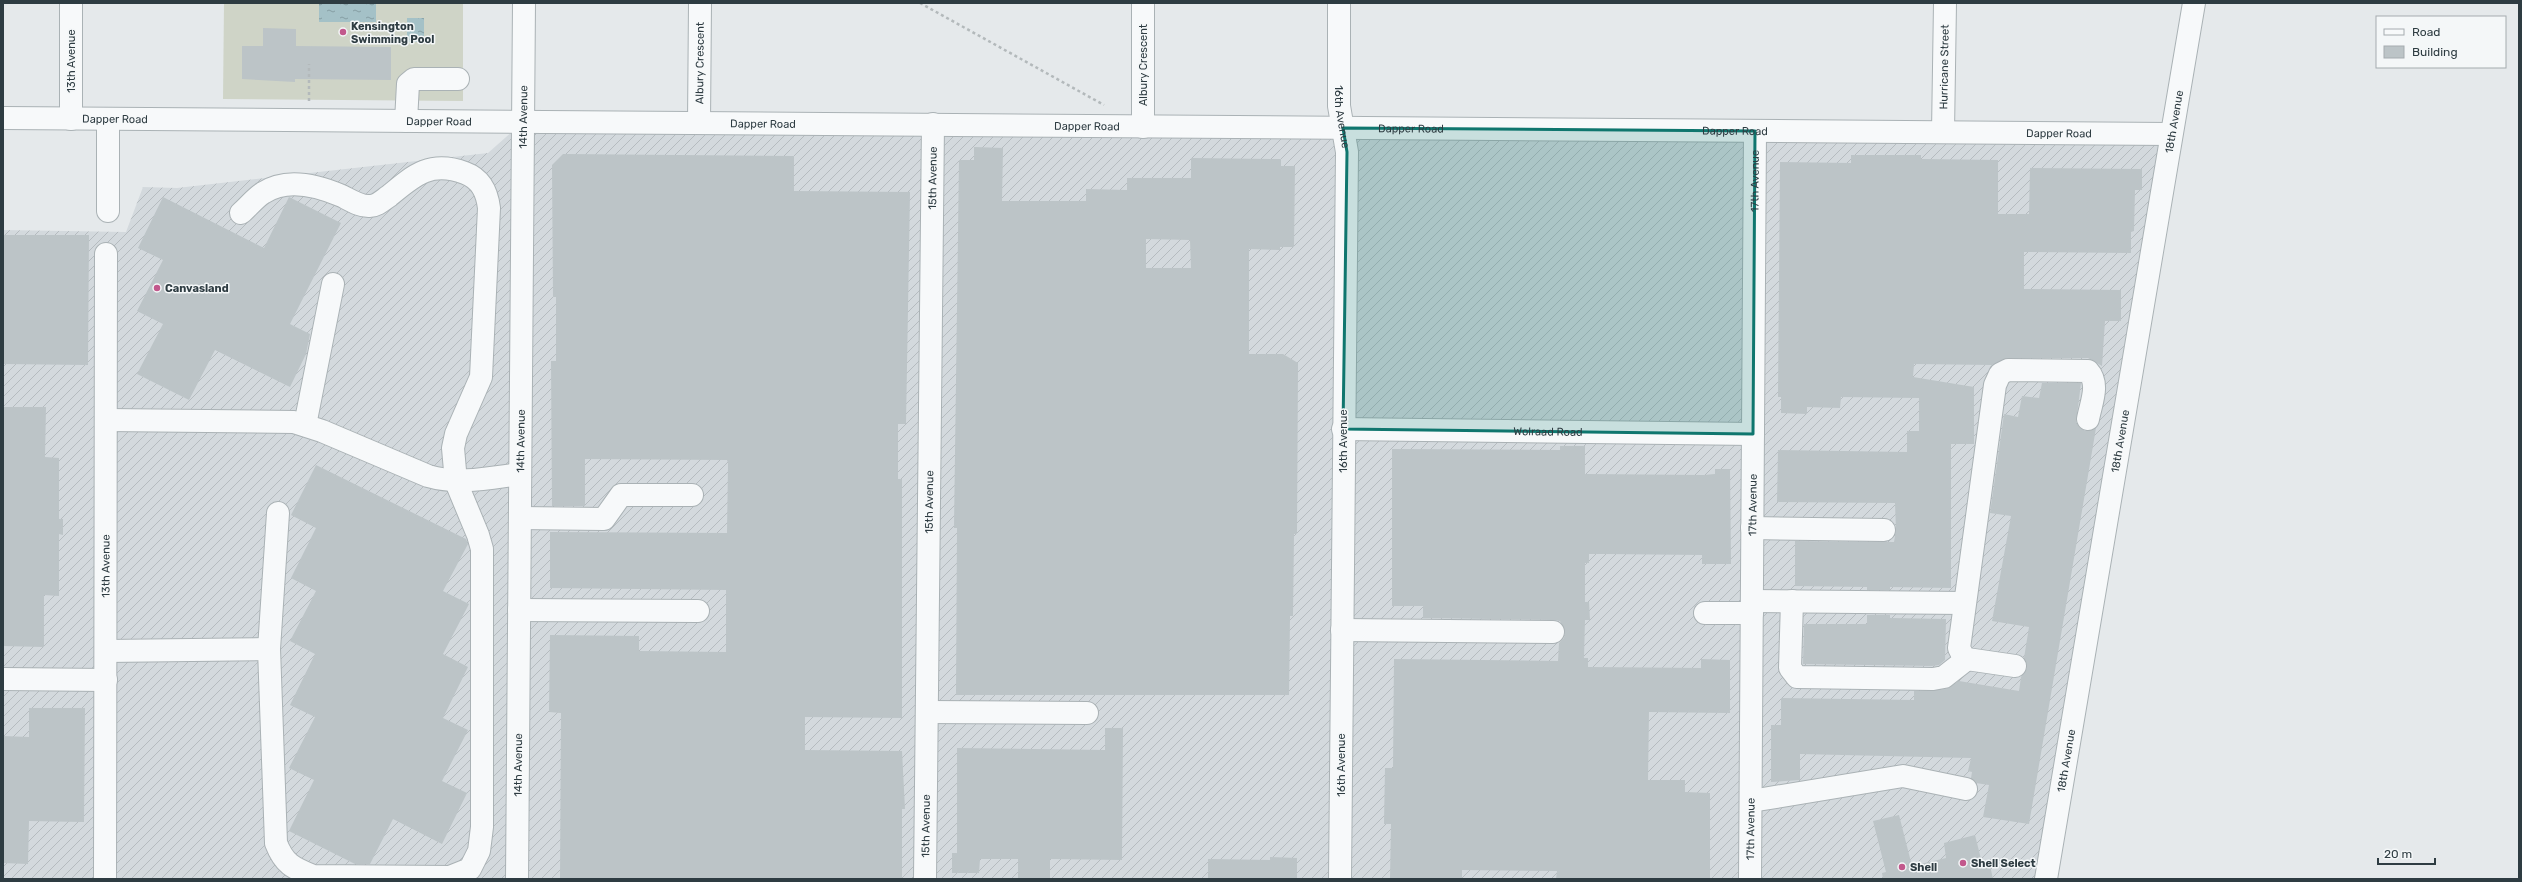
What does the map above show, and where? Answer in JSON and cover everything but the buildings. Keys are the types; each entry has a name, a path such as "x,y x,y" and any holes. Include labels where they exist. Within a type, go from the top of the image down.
{"street":[{"name":"13th Avenue","path":"70,119 71,3"},
{"name":"14th Avenue","path":"517,879 524,3"},
{"name":"Albury Crescent","path":"699,123 700,3"},
{"name":"Albury Crescent","path":"1143,3 1143,127"},
{"name":"16th Avenue","path":"1339,3 1339,106 1347,152 1343,430 1340,879"},
{"name":"Hurricane Street","path":"1943,132 1945,3"},
{"name":"18th Avenue","path":"2046,879 2194,3"},
{"path":"406,121 408,84 414,79 458,79"},
{"name":"Dapper Road","path":"3,118 2171,134"},
{"path":"108,119 108,211"},
{"name":"15th Avenue","path":"926,879 933,124"},
{"name":"17th Avenue","path":"1750,879 1755,131"},
{"path":"241,213 263,193 283,186 320,186 360,204 370,206 379,203 414,176 438,168 454,169 471,176 487,193 489,208 483,357 477,390 454,441 456,482 478,535 482,549 482,827 479,851 470,868 450,877 313,876 294,869 281,858 276,843 269,649 278,513"},
{"name":"13th Avenue","path":"105,879 107,420 106,254"},
{"path":"305,425 334,284"},
{"path":"2016,666 1967,659 1963,656 1959,648 1995,384 2000,374 2008,370 2088,371 2094,377 2095,386 2088,419"},
{"path":"107,420 294,422 305,425 446,482 520,474"},
{"name":"Wolraad Road","path":"1343,430 1753,434"},
{"path":"520,518 604,519 621,495 692,495"},
{"path":"1752,528 1884,530"},
{"path":"1705,613 1792,601 1964,603"},
{"path":"1792,601 1790,668 1798,677 1933,679 1944,677 1967,659"},
{"path":"519,610 698,611"},
{"path":"1342,630 1554,632"},
{"path":"106,651 269,649"},
{"path":"3,679 106,680"},
{"path":"927,712 1087,713"},
{"path":"1750,801 1903,776 1966,789"}],"path":[{"path":"920,3 1108,108"},
{"path":"309,64 309,120"}],"highlighted area":[{"path":"1343,128 1755,131 1753,434 1343,429 1347,152"}],"shaded area":[{"name":"Kensington Swimming Pool","path":"224,3 463,3 463,101 223,99"},
{"path":"523,122 2171,134 2035,879 3,879 3,230 126,232 143,187 177,188 488,153"}],"water":[{"path":"319,3 376,3 376,22 319,22"},
{"path":"407,18 424,18 424,42 407,42"}],"place":[{"name":"Kensington Swimming Pool","path":"343,32"},
{"name":"Canvasland","path":"157,288"},
{"name":"Shell Select","path":"1963,863"},
{"name":"Shell","path":"1902,867"}]}
